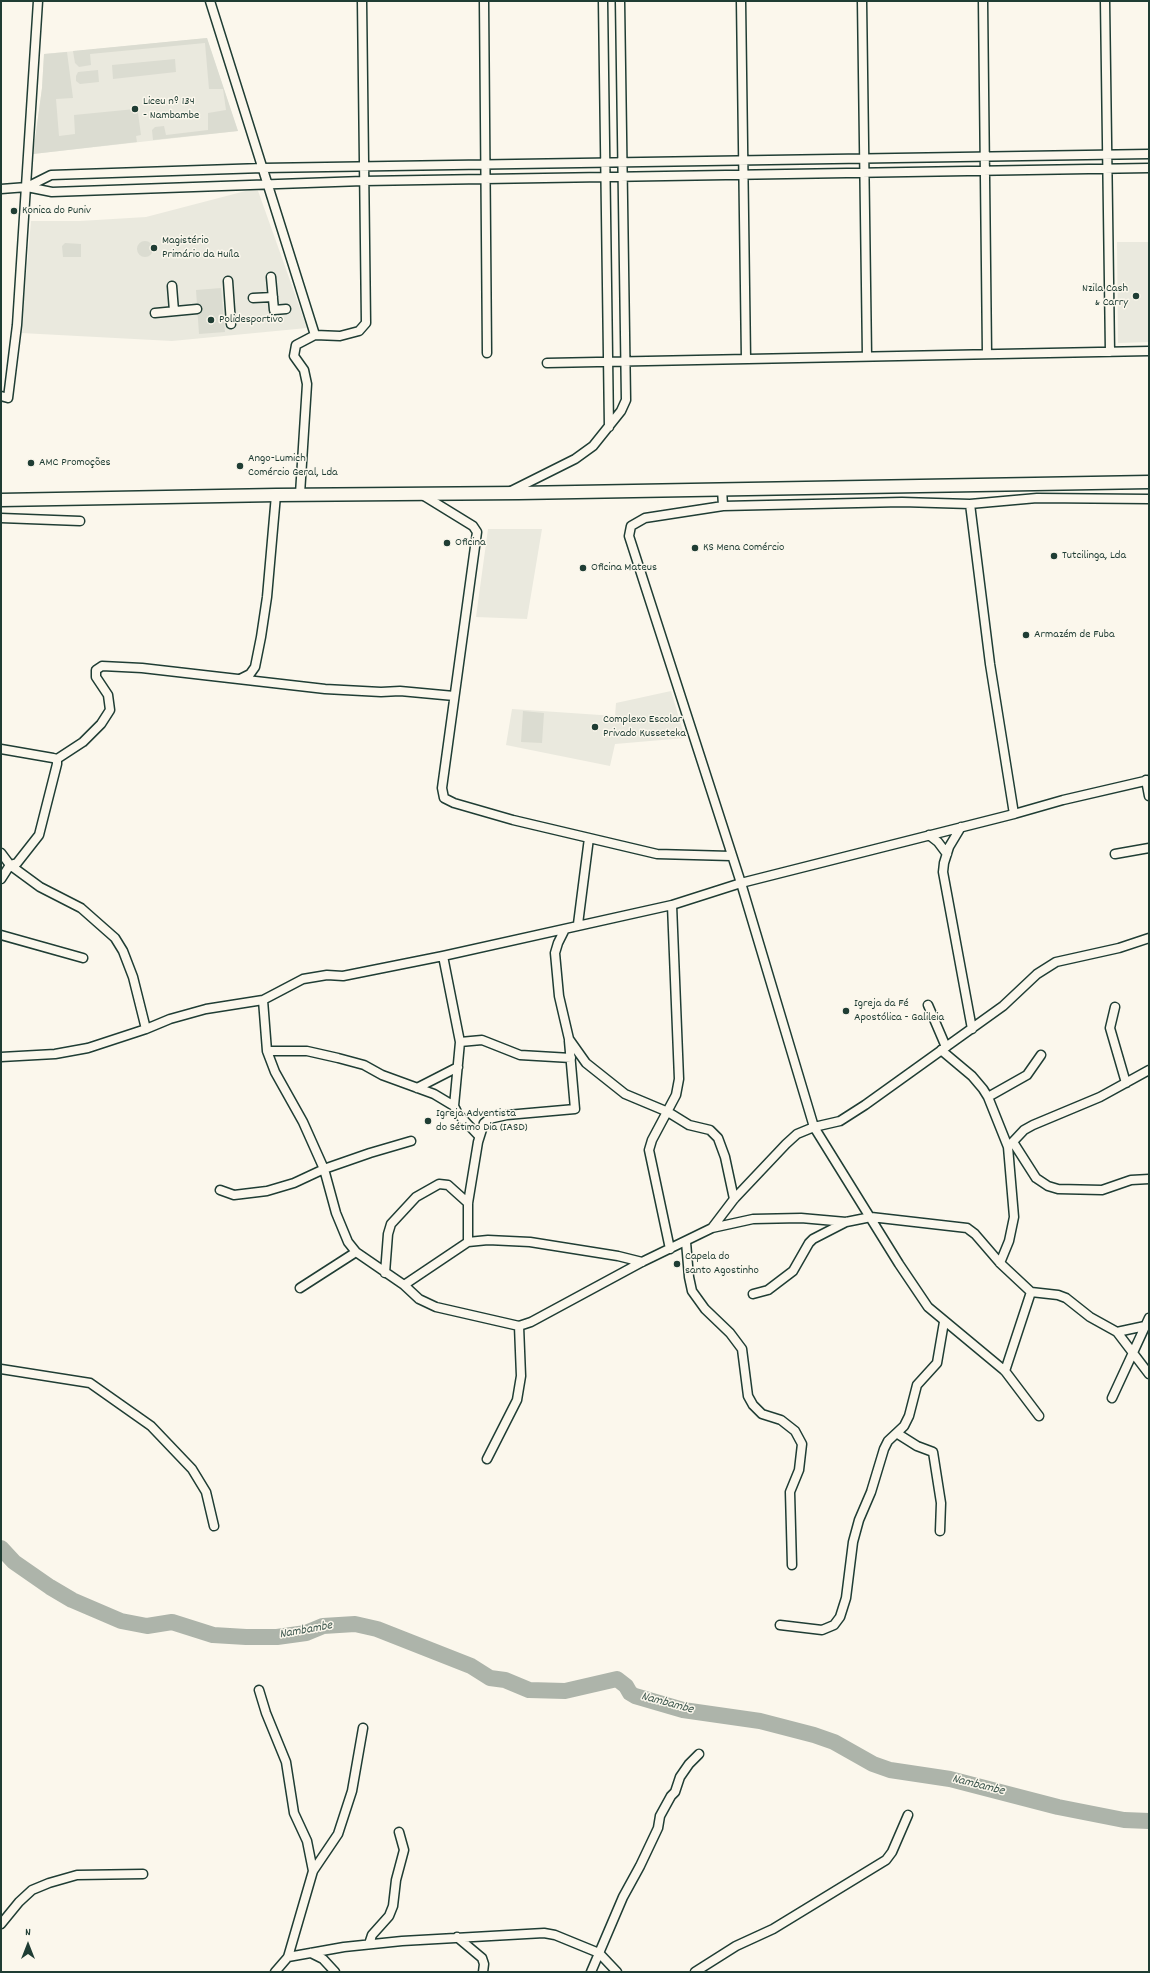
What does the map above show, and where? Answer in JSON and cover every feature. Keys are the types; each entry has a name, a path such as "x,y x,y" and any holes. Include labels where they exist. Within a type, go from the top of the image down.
{"main road":[{"path":"1,500 276,494 508,493 1149,482"}],"street":[{"path":"1,396 8,398 17,325 38,1"},
{"path":"210,1 315,335"},
{"path":"300,494 307,384 304,370 294,356 296,344 315,335 340,336 359,331 366,323 363,181 362,1"},
{"path":"484,1 487,353"},
{"path":"603,1 609,427"},
{"path":"508,493 575,459 593,446 621,411 626,400 620,1"},
{"path":"741,1 746,359"},
{"path":"862,1 867,356"},
{"path":"983,1 987,354"},
{"path":"1105,1 1110,352"},
{"path":"1,189 26,186 52,175 263,168 1149,154"},
{"path":"26,186 52,192 363,181 1149,168"},
{"path":"271,277 274,310 286,309"},
{"path":"228,281 231,324"},
{"path":"172,286 174,311"},
{"path":"253,298 273,297"},
{"path":"155,313 197,309"},
{"path":"548,363 1149,351"},
{"path":"722,489 723,506"},
{"path":"420,493 473,526 476,532 442,788 444,798 454,803 513,820 657,854 731,856"},
{"path":"239,679 250,674 255,667 267,597 276,494"},
{"path":"1039,1416 1005,1371 944,1322 924,1301 899,1264 814,1127 741,883 731,856 629,536 631,526 645,518 723,506 902,502 970,504 1037,498 1149,499"},
{"path":"970,504 990,664 1014,814"},
{"path":"1,518 80,521"},
{"path":"1,749 57,760 83,742 102,724 110,710 108,695 96,677 96,670 102,666 142,668 325,689 381,692 400,691 454,696"},
{"path":"1,879 10,865 17,863 39,835 46,811 57,760"},
{"path":"1,1057 55,1054 88,1048 146,1029 170,1019 206,1009 263,1000 303,979 327,975 343,976 443,956 565,929 578,924 672,905 741,883 1014,814 1063,800 1147,780 1149,796"},
{"path":"961,827 947,854 944,872 972,1029"},
{"path":"929,835 938,842 947,854"},
{"path":"578,924 589,838"},
{"path":"1115,854 1149,848"},
{"path":"1,853 10,865 40,887 81,908 115,938 123,951 134,977 146,1029"},
{"path":"670,1249 649,1150 652,1140 676,1095 679,1079 672,905"},
{"path":"468,1242 468,1203 479,1136 484,1123 489,1119 507,1115 575,1108 569,1039 558,996 555,953 565,929"},
{"path":"1,935 83,958"},
{"path":"712,1228 734,1199 797,1134 814,1127 840,1121 1003,1006 1037,974 1056,962 1119,948 1149,938"},
{"path":"443,956 460,1042 454,1106 458,1114 479,1136"},
{"path":"263,1000 267,1051 275,1072 303,1122 324,1169 336,1213 348,1242 356,1252 404,1286 419,1299 436,1307 519,1326 531,1322 642,1262 686,1242 712,1228 753,1219 801,1218 846,1222 871,1217 967,1228 975,1234 1000,1263 1031,1292 1058,1295 1066,1298 1090,1317 1117,1332 1149,1374"},
{"path":"928,1005 943,1049 972,1076 988,1097 1010,1145 1036,1178 1048,1186 1058,1189 1102,1190 1131,1180 1149,1179"},
{"path":"1115,1008 1110,1028 1126,1083"},
{"path":"569,1039 586,1063 625,1094 668,1112 689,1125 710,1130 718,1138 731,1181 734,1199"},
{"path":"460,1042 482,1040 520,1055 571,1058"},
{"path":"267,1051 307,1051 364,1065 382,1075 434,1094 454,1106"},
{"path":"988,1097 1028,1075 1041,1055"},
{"path":"417,1088 458,1067"},
{"path":"1000,1263 1009,1241 1014,1217 1010,1145 1024,1130 1033,1125 1100,1098 1149,1070"},
{"path":"220,1190 234,1195 267,1191 370,1152 410,1142"},
{"path":"385,1273 388,1234 391,1224 416,1197 439,1184 448,1185 468,1203"},
{"path":"753,1294 768,1290 793,1271 809,1243 846,1222"},
{"path":"404,1286 468,1242 488,1240 530,1242 618,1256 642,1262"},
{"path":"686,1242 689,1277 692,1291 705,1309 730,1333 742,1349 748,1396 753,1405 762,1414 781,1420 795,1430 802,1444 799,1470 790,1492 792,1565"},
{"path":"300,1288 356,1252"},
{"path":"1005,1371 1031,1292"},
{"path":"780,1625 822,1630 834,1625 840,1617 846,1598 853,1542 859,1520 871,1492 884,1449 888,1442 898,1434 909,1416 917,1385 936,1363 944,1322"},
{"path":"1117,1332 1147,1322"},
{"path":"1112,1398 1147,1322"},
{"path":"487,1459 517,1400 521,1376 519,1326"},
{"path":"1,1369 90,1383 151,1426 192,1469 206,1492 214,1526"},
{"path":"898,1434 917,1446 933,1452 941,1503 940,1531"},
{"path":"259,1690 266,1713 286,1762 294,1813 307,1840 314,1871"},
{"path":"275,1972 288,1958 314,1871 338,1834 352,1791 363,1728"},
{"path":"591,1972 622,1897 658,1828 660,1816 670,1796 675,1792 680,1777 689,1764 699,1754"},
{"path":"695,1972 736,1946 773,1930 819,1903 886,1860 892,1852 908,1815"},
{"path":"369,1944 372,1935 389,1916 393,1906 396,1880 404,1850 399,1832"},
{"path":"1,1924 19,1902 32,1890 49,1883 77,1875 142,1874"},
{"path":"288,1958 344,1946 457,1937 544,1933 555,1935 599,1953 617,1972"},
{"path":"457,1937 482,1958 484,1964 483,1972"},
{"path":"311,1953 323,1959 335,1972"}],"shaded area":[{"name":"Liceu nº 134 - Nambambe","path":"207,38 238,131 33,154 42,88 44,54"},
{"path":"207,38 238,131 153,140 152,130 155,127 164,126 166,135 208,130 208,113 226,110 223,89 209,89 205,43 90,54 91,65 79,67 75,63 73,51"},
{"path":"67,52 73,98 56,99 59,136 75,134 74,115 135,109 138,113 141,135 136,136 137,142 33,154 42,88 44,54"},
{"path":"175,59 176,72 113,79 112,65"},
{"path":"98,70 99,82 80,84 76,81 78,72"},
{"name":"Magistério Primário da Huíla","path":"257,188 307,328 172,341 21,333 31,221 80,221 146,217"},
{"path":"142,241 148,241 153,246 151,255 148,257 142,257 137,252 137,246"},
{"path":"1117,242 1149,242 1149,342 1118,343"},
{"path":"65,243 81,244 81,257 63,257 62,246"},
{"name":"Polidesportivo","path":"221,288 225,332 199,334 196,290"},
{"path":"488,529 542,529 527,619 476,617"},
{"name":"Complexo Escolar Privado Kusseteka","path":"671,691 685,738 615,744 610,766 506,745 512,709 615,716 616,703"},
{"path":"523,711 544,713 542,743 521,742"}],"waterway":[{"name":"Nambambe","path":"1,1548 14,1562 50,1587 72,1600 121,1621 147,1626 172,1622 213,1635 246,1637 277,1637 306,1633 323,1626 355,1624 377,1629 471,1666 490,1678 505,1680 529,1690 565,1691 617,1679 626,1686 630,1693 635,1696 683,1710 760,1721 814,1735 834,1742 873,1764 890,1770 950,1779 1058,1807 1124,1820 1149,1821"}],"place":[{"name":"Liceu nº 134 - Nambambe","path":"135,109"},
{"name":"Konica do Puniv","path":"14,211"},
{"name":"Magistério Primário da Huíla","path":"154,248"},
{"name":"Nzila Cash & Carry","path":"1136,296"},
{"name":"Polidesportivo","path":"211,320"},
{"name":"AMC Promoções","path":"31,463"},
{"name":"Ango-Lumich Comércio Geral, Lda","path":"240,466"},
{"name":"Oficina","path":"447,543"},
{"name":"KS Mena Comércio","path":"695,548"},
{"name":"Tutcilinga, Lda","path":"1054,556"},
{"name":"Oficina Mateus","path":"583,568"},
{"name":"Armazém de Fuba","path":"1026,635"},
{"name":"Complexo Escolar Privado Kusseteka","path":"595,727"},
{"name":"Igreja da Fé Apostólica - Galileia","path":"846,1011"},
{"name":"Igreja Adventista do Sétimo Dia (IASD)","path":"428,1121"},
{"name":"Capela do santo Agostinho","path":"677,1264"}]}
